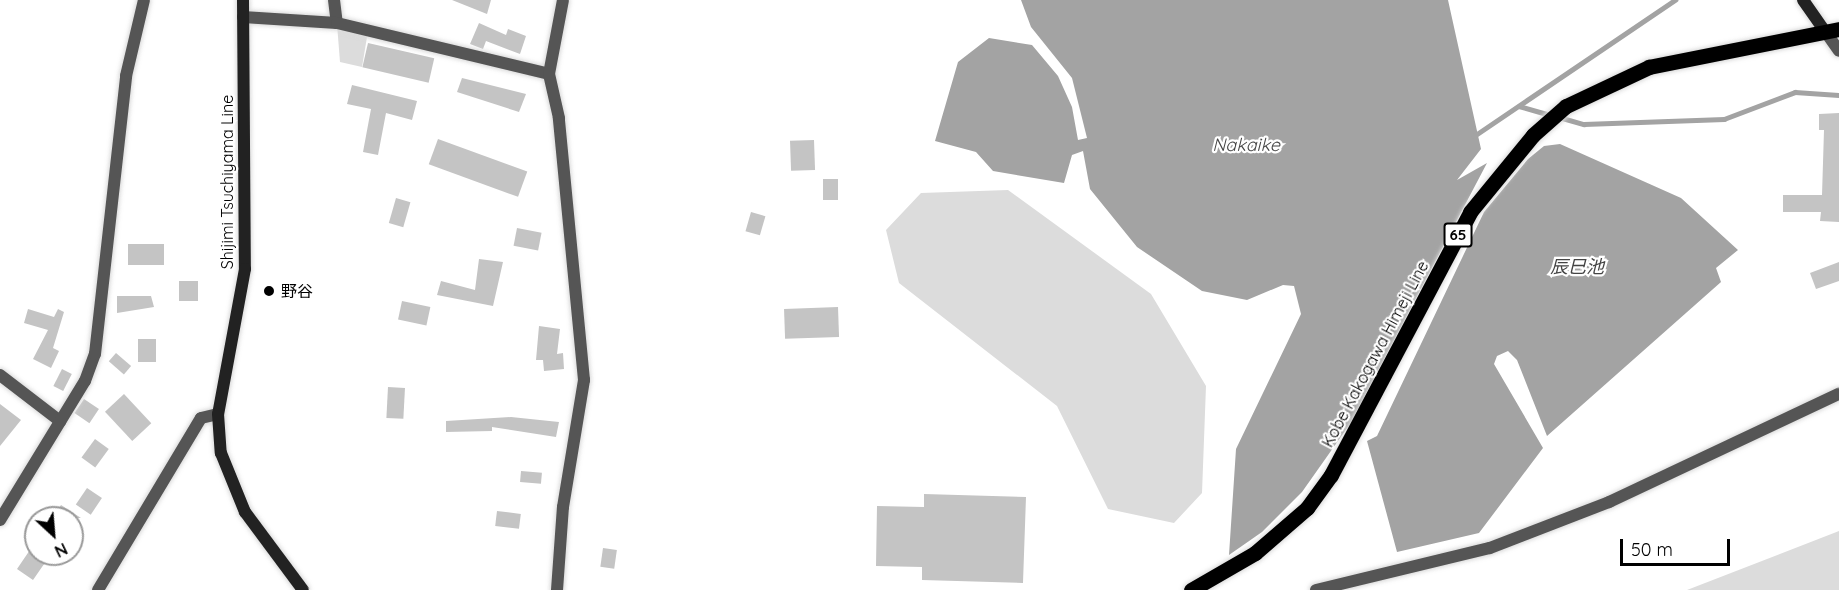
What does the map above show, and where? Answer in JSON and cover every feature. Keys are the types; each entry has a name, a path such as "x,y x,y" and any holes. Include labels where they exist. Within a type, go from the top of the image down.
{"main road":[{"name":"Shijimi Tsuchiyama Line","path":"243,0 245,268 218,414 221,453 232,484 303,590"},
{"path":"1803,0 1832,30"},
{"name":"Kobe Kakogawa Himeji Line","path":"1191,590 1255,553 1307,508 1331,475 1470,212 1533,135 1566,106 1649,67 1832,30"}],"street":[{"path":"0,520 60,422 95,354 126,76 144,0"},
{"path":"334,0 337,24"},
{"path":"557,590 563,507 584,380 559,118 549,74 563,0"},
{"path":"243,17 337,24 549,74"},
{"path":"1832,30 1839,51"},
{"path":"0,364 0,369"},
{"path":"0,375 60,422"},
{"path":"1316,590 1490,548 1609,502 1839,394"},
{"path":"98,590 201,418 218,414"}],"shaded area":[{"path":"337,24 368,31 362,67 340,62"},
{"path":"1008,190 1151,294 1206,386 1202,493 1174,523 1108,509 1057,406 899,283 886,230 921,193"},
{"path":"1839,531 1839,590 1687,590"}],"water":[{"name":"Nakaike","path":"1021,0 1448,0 1481,149 1457,180 1487,163 1350,424 1302,492 1262,532 1229,555 1236,449 1301,314 1294,286 1283,285 1247,300 1202,291 1137,247 1090,189 1083,151 1072,155 1064,183 993,171 976,152 935,141 958,62 989,38 1032,45 1058,76 1072,107 1078,140 1087,138 1072,78 1031,27"},
{"name":"辰巳池","path":"1560,144 1681,198 1738,250 1716,268 1721,282 1547,436 1517,360 1508,351 1497,356 1494,364 1543,448 1479,533 1397,552 1367,441 1377,436 1484,212 1528,159 1544,146"}],"building":[{"path":"452,0 491,0 487,14"},
{"path":"479,23 506,35 508,29 526,36 520,54 486,41 483,49 470,44"},
{"path":"368,43 434,58 429,83 362,67"},
{"path":"462,78 526,94 519,112 457,92"},
{"path":"352,85 417,101 412,120 386,113 378,155 363,152 371,109 347,104"},
{"path":"1839,113 1839,222 1820,221 1821,212 1783,212 1783,195 1822,195 1824,130 1819,130 1819,114"},
{"path":"438,139 527,171 518,197 429,164"},
{"path":"814,140 815,170 791,171 790,141"},
{"path":"823,179 838,179 838,200 823,200"},
{"path":"396,198 410,202 403,227 389,223"},
{"path":"751,212 765,216 760,235 745,231"},
{"path":"517,228 542,233 538,250 514,246"},
{"path":"128,244 164,244 164,265 128,265"},
{"path":"479,259 503,262 493,306 437,295 441,281 475,290"},
{"path":"1839,262 1839,281 1816,289 1810,273"},
{"path":"179,281 198,281 198,301 179,301"},
{"path":"117,296 151,296 154,307 117,313"},
{"path":"402,301 430,307 426,326 398,320"},
{"path":"838,307 839,337 785,339 784,309"},
{"path":"28,309 54,317 58,309 64,312 53,348 59,351 51,368 33,359 48,330 24,323"},
{"path":"539,326 560,329 557,354 563,353 564,369 544,371 543,360 536,360"},
{"path":"138,339 156,339 156,362 138,362"},
{"path":"116,353 131,366 124,374 109,361"},
{"path":"62,369 72,374 63,391 53,386"},
{"path":"388,387 405,388 403,419 386,418"},
{"path":"124,394 151,423 132,441 105,412"},
{"path":"84,399 99,409 89,423 74,413"},
{"path":"0,404 21,420 0,446"},
{"path":"511,417 559,422 556,437 492,427 492,431 446,432 446,421"},
{"path":"95,439 109,449 95,468 81,458"},
{"path":"521,471 542,473 541,484 520,482"},
{"path":"87,488 102,498 91,515 84,510 84,506 76,505"},
{"path":"924,494 1026,497 1023,583 922,580 922,567 876,566 877,506 924,507"},
{"path":"497,511 521,514 519,529 495,526"},
{"path":"603,548 617,550 614,569 600,567"},
{"path":"24,559 24,566 43,566 33,580 17,569"}],"waterway":[{"path":"1474,136 1675,0"},
{"path":"1559,117 1584,124 1724,119 1795,92 1839,95"},
{"path":"1519,106 1551,115"}],"place":[{"name":"野谷","path":"269,291"}]}
